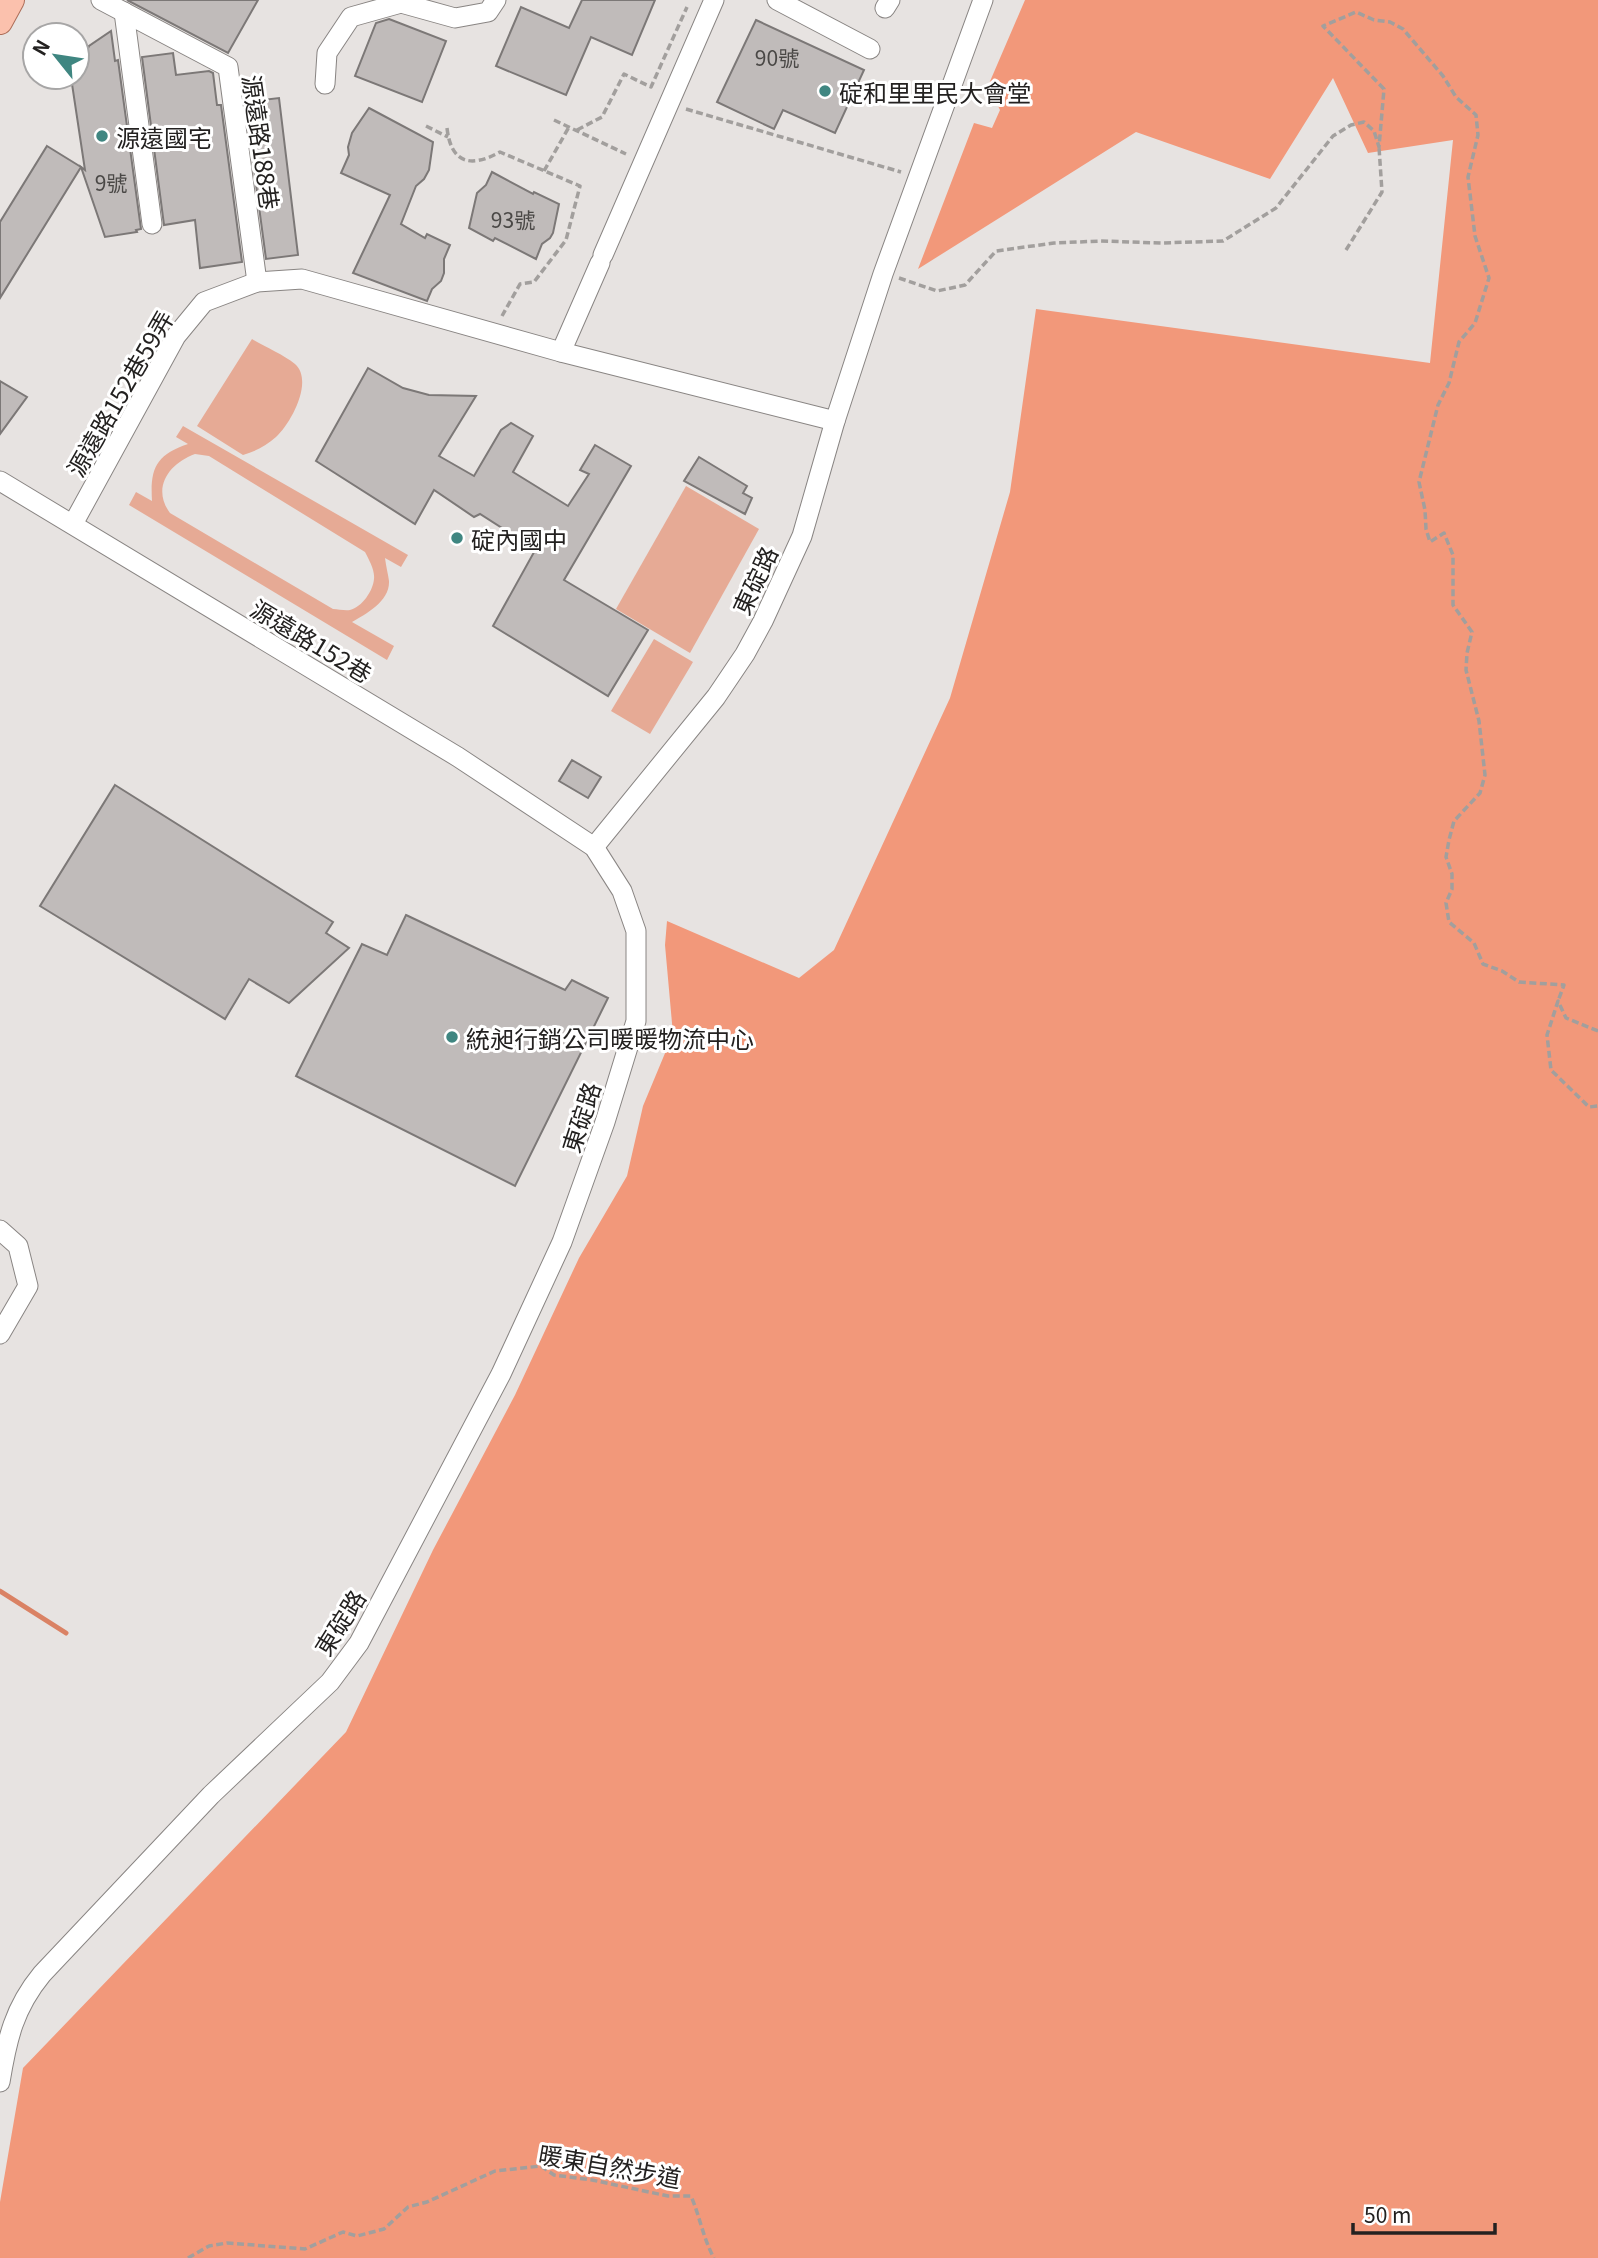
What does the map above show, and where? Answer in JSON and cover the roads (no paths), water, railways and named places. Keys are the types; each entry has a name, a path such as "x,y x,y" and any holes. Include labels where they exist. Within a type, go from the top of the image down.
{"main road":[{"path":"0,22 12,0"}],"street":[{"name":"源遠路188巷","path":"101,0 228,67 257,282"},
{"path":"325,84 327,53 351,17 401,2 455,18 488,12 496,0"},
{"path":"561,352 714,0"},
{"path":"777,0 870,49"},
{"name":"東碇路","path":"0,2082 8,2035 26,1994 34,1984 211,1795 330,1682 359,1643 500,1374 562,1242 606,1122 636,1021 636,931 622,891 594,847 716,697 763,621 802,536 835,421 883,274 983,0"},
{"path":"124,12 152,225"},
{"name":"源遠路152巷59弄","path":"73,524 176,336 204,302 257,282 302,279 561,352 835,421"},
{"name":"源遠路152巷","path":"0,481 458,757 594,847"},
{"path":"0,1230 18,1246 28,1286 0,1334"}],"waterway":[{"path":"0,1591 66,1633"}],"place":[{"name":"碇和里里民大會堂","path":"825,91"},
{"name":"源遠國宅","path":"102,136"},
{"name":"碇內國中","path":"457,538"},
{"name":"統昶行銷公司暖暖物流中心","path":"452,1037"}]}
